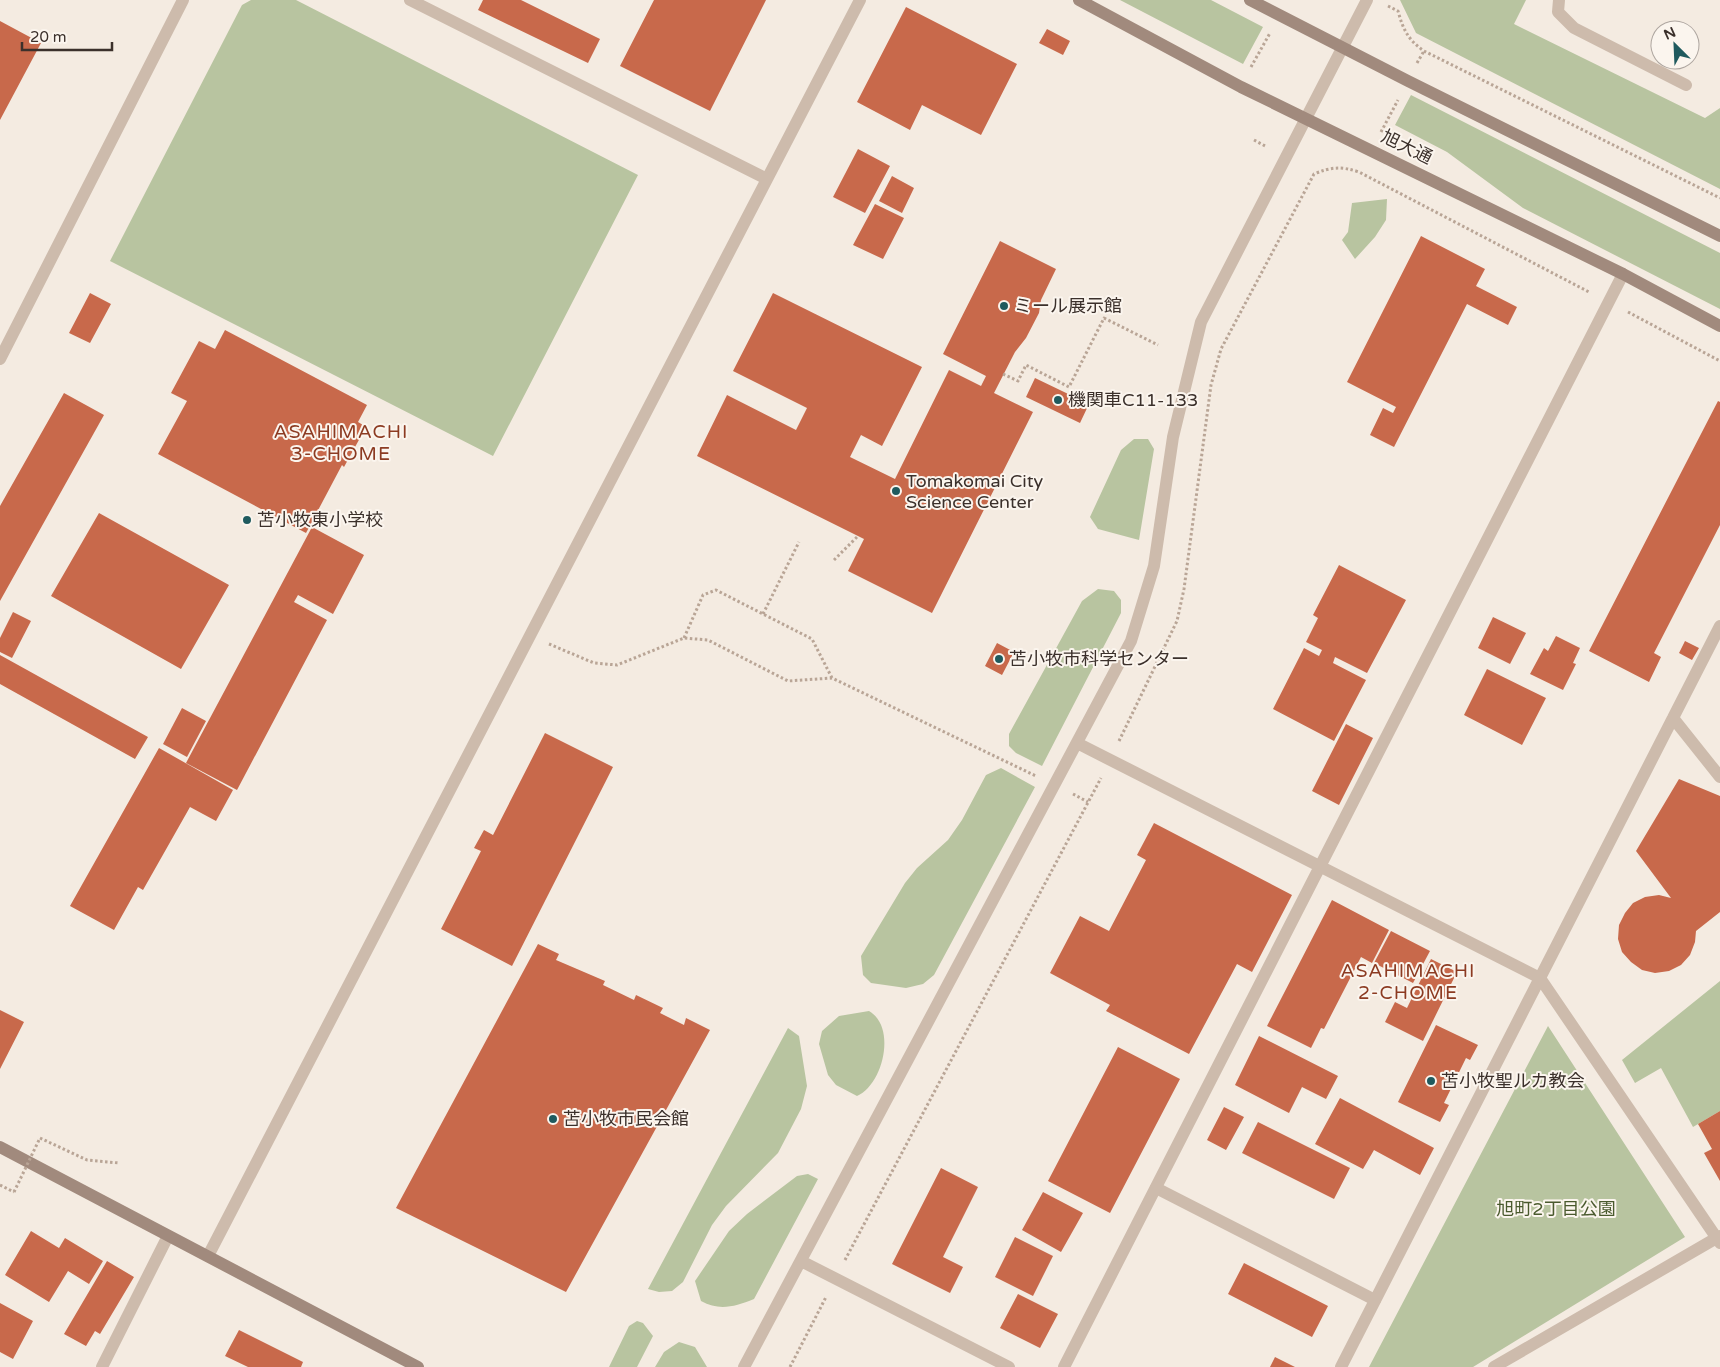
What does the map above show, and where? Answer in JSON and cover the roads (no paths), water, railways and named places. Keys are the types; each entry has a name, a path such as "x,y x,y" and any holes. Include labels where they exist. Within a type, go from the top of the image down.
{"street":[{"path":"0,359 182,0"},
{"path":"410,0 426,4 767,180"},
{"path":"208,1256 860,0"},
{"name":"旭大通","path":"1079,0 1241,87 1623,274 1720,326"},
{"path":"1250,0 1342,48 1720,236"},
{"path":"744,1367 1131,641 1154,566 1173,438 1201,322 1366,0"},
{"path":"1559,0 1558,12 1574,28 1686,85"},
{"path":"1064,1367 1623,274"},
{"path":"1341,1367 1720,626"},
{"path":"1673,718 1720,777"},
{"path":"1076,743 1540,978 1719,1239 1494,1367"},
{"path":"0,1147 413,1366"},
{"path":"1156,1188 1375,1300"},
{"path":"102,1367 168,1236"},
{"path":"801,1262 1009,1367"}],"place":[{"name":"ミール展示館","path":"1004,306"},
{"name":"機関車C11-133","path":"1058,400"},
{"name":"Tomakomai City Science Center","path":"896,491"},
{"name":"苫小牧東小学校","path":"247,520"},
{"name":"苫小牧市科学センター","path":"999,659"},
{"name":"苫小牧聖ルカ教会","path":"1431,1081"},
{"name":"苫小牧市民会館","path":"553,1119"}],"district":[{"name":"ASAHIMACHI 3-CHOME","path":"341,443"},
{"name":"ASAHIMACHI 2-CHOME","path":"1408,982"}],"park label":[{"name":"旭町2丁目公園","path":"1556,1209"}]}
